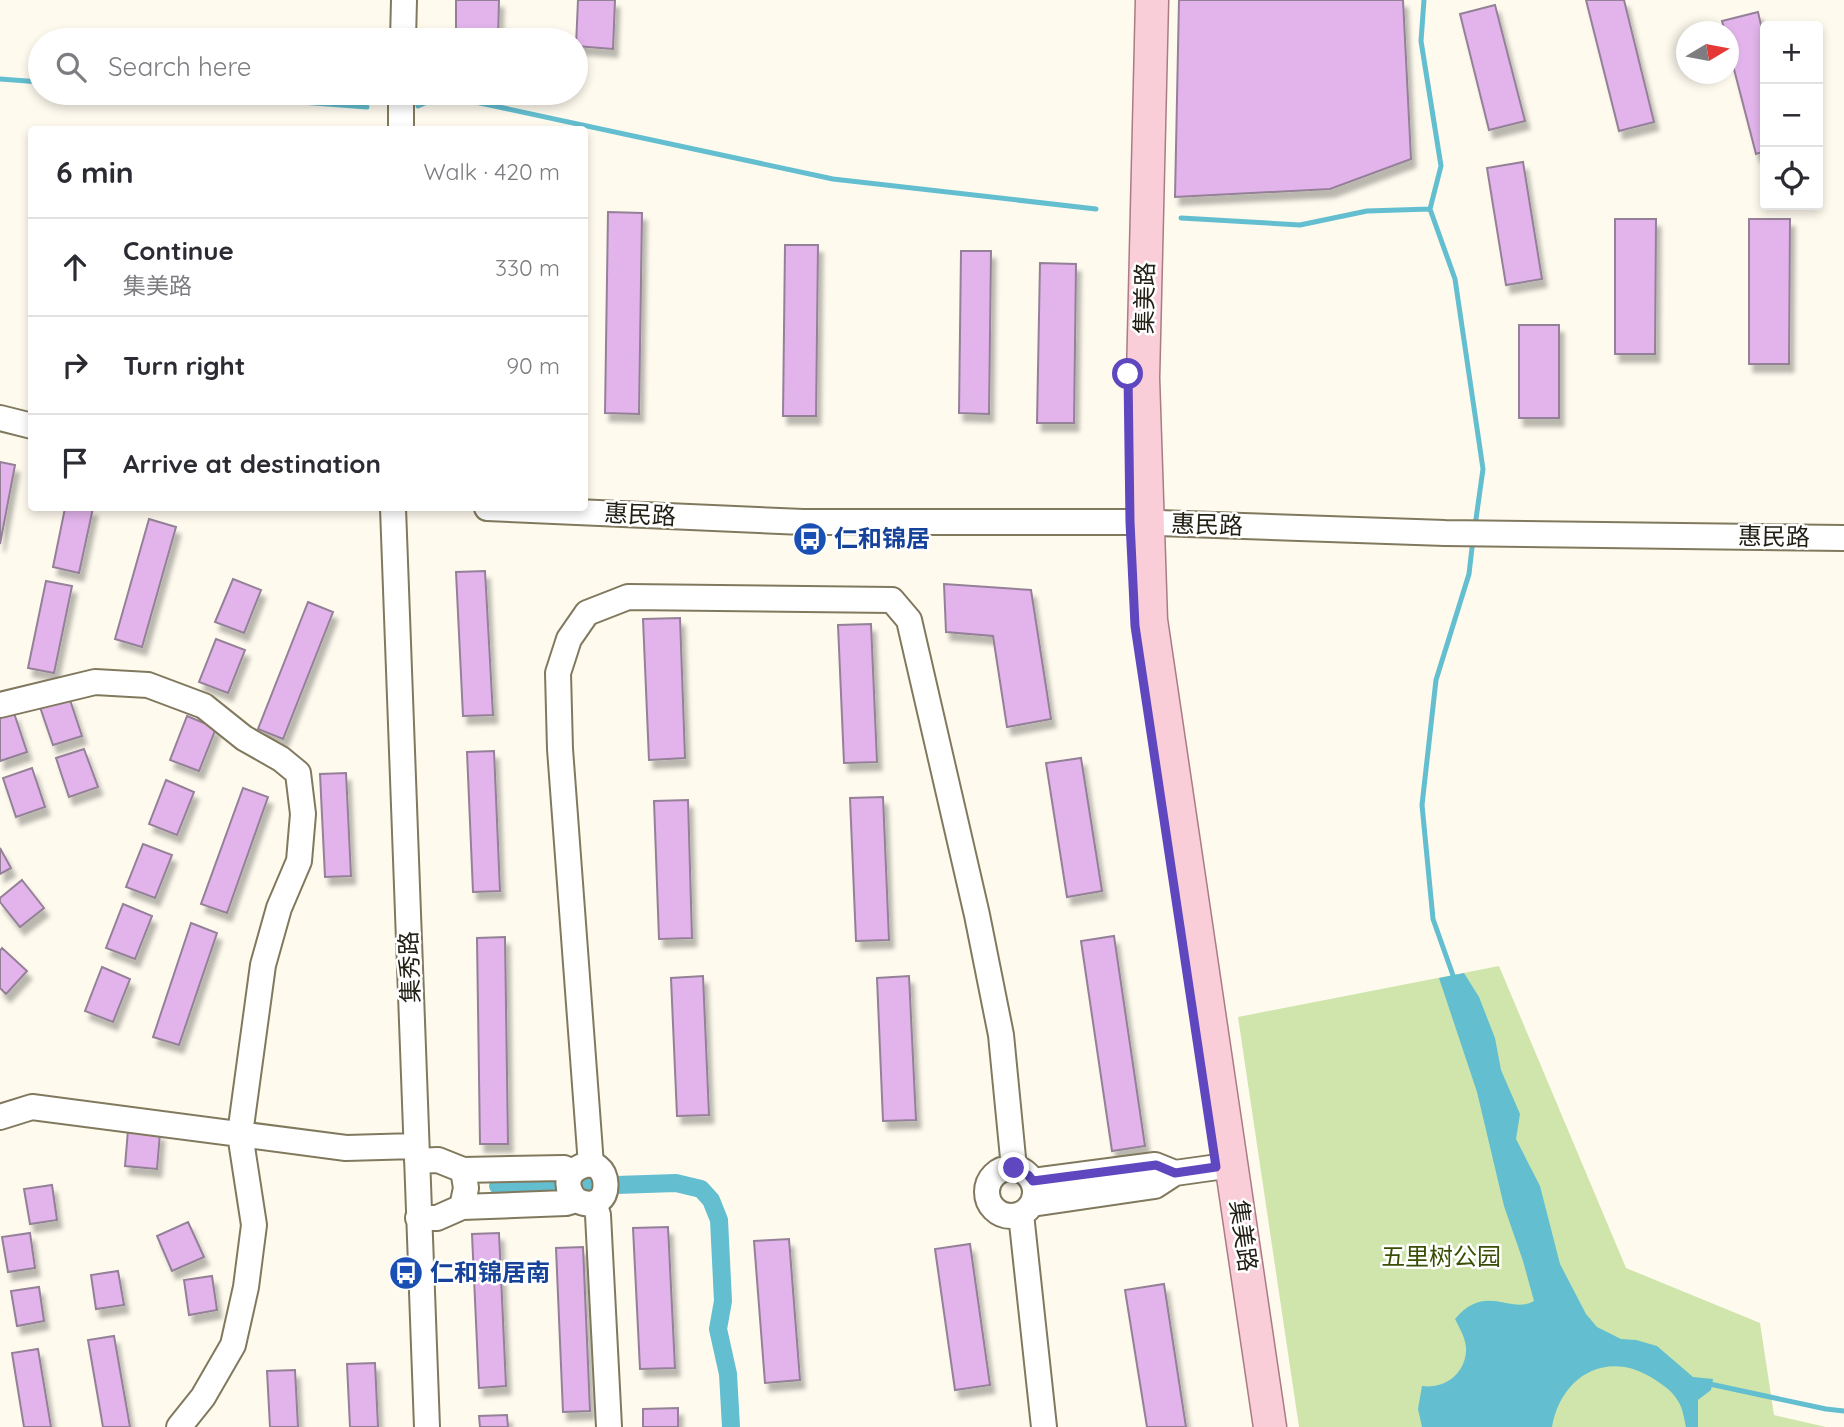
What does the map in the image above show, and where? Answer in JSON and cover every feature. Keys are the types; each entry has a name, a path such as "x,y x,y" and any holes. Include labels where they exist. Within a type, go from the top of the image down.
{"main road":[{"name":"集美路","path":"1138,0 1128,374 1139,523 1224,1166 1251,1427"},
{"name":"集美路","path":"1139,523 1152,0"},
{"name":"集美路","path":"1224,1166 1270,1427"}],"street":[{"path":"403,28 404,0"},
{"path":"401,105 401,126"},
{"path":"0,418 28,425"},
{"name":"集秀路","path":"393,511 427,1427"},
{"name":"惠民路","path":"554,511 803,522 1139,523 1445,533 1844,538"},
{"path":"608,1427 598,1215 569,1190 568,1184 582,1169 558,673 569,639 587,613 628,597 892,600 909,620 977,915 1000,1035 1025,1192 1044,1427"},
{"path":"0,705 95,682 148,685 204,706 244,738 281,759 298,773 303,814 299,861 279,908 263,965 240,1134 254,1225 246,1287 233,1345 203,1397 179,1427"},
{"path":"0,1117 32,1107 346,1147 416,1153 463,1170 564,1168 602,1171 607,1183 604,1195 585,1202 462,1207 438,1218 418,1218"},
{"path":"1025,1192 1155,1186 1175,1173 1224,1166"},
{"path":"462,1207 466,1188 463,1170"}],"green space":[{"name":"五里树公园","path":"1499,966 1626,1268 1760,1323 1774,1415 1826,1427 1299,1427 1238,1017"}],"water":[{"path":"1464,973 1479,997 1495,1038 1501,1070 1520,1114 1516,1139 1540,1186 1560,1264 1586,1314 1597,1327 1621,1339 1657,1346 1693,1377 1713,1379 1711,1390 1698,1400 1698,1427 1686,1427 1680,1404 1661,1384 1632,1369 1616,1366 1600,1368 1574,1383 1564,1395 1552,1427 1422,1427 1418,1409 1422,1386 1438,1385 1452,1379 1464,1360 1465,1343 1455,1319 1466,1308 1477,1303 1497,1301 1516,1305 1534,1301 1504,1206 1477,1092 1439,978"}],"building":[{"path":"456,0 499,0 498,28 456,28"},
{"path":"578,0 615,0 613,49 588,47 588,28 577,28"},
{"path":"1179,0 1403,0 1411,159 1330,189 1175,197"},
{"path":"1586,0 1624,0 1654,122 1619,131"},
{"path":"1495,5 1525,121 1489,130 1460,14"},
{"path":"1758,12 1760,153 1756,154 1738,84 1739,21 1722,21"},
{"path":"1523,162 1542,279 1506,285 1487,168"},
{"path":"608,212 642,213 639,414 605,413"},
{"path":"1615,219 1656,219 1655,354 1615,354"},
{"path":"1749,219 1790,219 1789,364 1749,364"},
{"path":"785,245 818,245 816,416 783,416"},
{"path":"961,251 991,251 989,414 959,413"},
{"path":"1040,263 1076,264 1074,423 1037,423"},
{"path":"1519,325 1559,325 1559,418 1519,418"},
{"path":"0,462 15,465 0,544"},
{"path":"64,511 92,511 79,573 53,567"},
{"path":"149,519 176,527 142,647 115,639"},
{"path":"485,571 493,715 463,716 456,572"},
{"path":"233,579 261,590 244,633 215,622"},
{"path":"46,581 72,586 54,673 28,668"},
{"path":"944,584 1031,590 1051,719 1007,727 993,636 946,632"},
{"path":"308,602 333,612 283,739 258,729"},
{"path":"680,618 685,758 649,760 643,619"},
{"path":"871,624 877,762 844,763 838,625"},
{"path":"216,639 245,650 228,693 199,682"},
{"path":"69,697 82,736 53,745 40,707"},
{"path":"14,713 27,752 0,761 0,717"},
{"path":"187,716 216,728 199,771 170,760"},
{"path":"84,749 98,787 69,797 56,758"},
{"path":"494,751 500,891 473,892 467,752"},
{"path":"1081,758 1102,891 1067,897 1046,763"},
{"path":"32,768 45,807 16,817 3,778"},
{"path":"346,773 351,876 325,877 320,774"},
{"path":"166,780 194,792 177,835 149,824"},
{"path":"243,788 268,797 227,913 201,904"},
{"path":"883,797 889,940 856,941 850,798"},
{"path":"688,800 692,938 659,939 654,801"},
{"path":"143,844 172,855 155,898 126,887"},
{"path":"0,848 11,868 0,874"},
{"path":"22,880 44,908 20,927 0,902 0,898"},
{"path":"123,904 152,916 135,959 106,948"},
{"path":"191,923 217,933 179,1045 153,1037"},
{"path":"1114,936 1145,1146 1112,1151 1081,941"},
{"path":"505,937 508,1144 480,1144 477,938"},
{"path":"2,948 27,971 6,994 0,988"},
{"path":"102,967 130,979 113,1022 85,1011"},
{"path":"703,976 709,1115 677,1116 671,978"},
{"path":"909,976 916,1120 883,1121 877,978"},
{"path":"128,1130 160,1133 157,1169 125,1166"},
{"path":"52,1185 57,1220 30,1224 24,1189"},
{"path":"188,1222 204,1257 172,1271 157,1236"},
{"path":"668,1227 675,1368 640,1369 633,1228"},
{"path":"30,1233 35,1268 8,1272 2,1237"},
{"path":"499,1233 506,1386 479,1388 472,1234"},
{"path":"789,1239 800,1380 765,1383 754,1241"},
{"path":"970,1244 990,1385 955,1390 935,1249"},
{"path":"583,1247 590,1411 563,1412 556,1248"},
{"path":"118,1271 124,1305 96,1309 91,1275"},
{"path":"212,1276 217,1310 189,1315 184,1280"},
{"path":"1164,1284 1186,1427 1147,1427 1125,1290"},
{"path":"39,1287 44,1321 17,1326 11,1291"},
{"path":"114,1336 130,1427 103,1427 88,1340"},
{"path":"38,1349 51,1427 24,1427 12,1353"},
{"path":"375,1363 378,1427 350,1427 347,1364"},
{"path":"295,1370 298,1427 270,1427 267,1371"},
{"path":"678,1408 678,1427 643,1427 643,1409"},
{"path":"507,1415 508,1427 480,1427 479,1416"}],"waterway":[{"path":"1424,0 1421,41 1441,166 1430,209 1455,279 1483,469 1475,526"},
{"path":"0,79 28,81"},
{"path":"340,105 367,107"},
{"path":"489,105 587,126"},
{"path":"588,126 833,179 1096,209"},
{"path":"1181,218 1300,225 1367,211 1430,209"},
{"path":"1455,981 1433,919 1422,805 1436,680 1469,574 1473,539"},
{"path":"616,1185 676,1183 701,1189 711,1200 719,1220 723,1301 718,1329 728,1374 731,1427"},
{"path":"577,1185 598,1185"},
{"path":"498,1186 559,1186"},
{"path":"1705,1383 1844,1411"}],"place":[{"name":"仁和锦居","path":"810,539"},
{"name":"仁和锦居南","path":"406,1273"}],"route":[{"path":"1014,1168 1022,1170 1033,1181 1156,1165 1175,1173 1216,1167 1135,626 1130,522 1128,374"}]}
